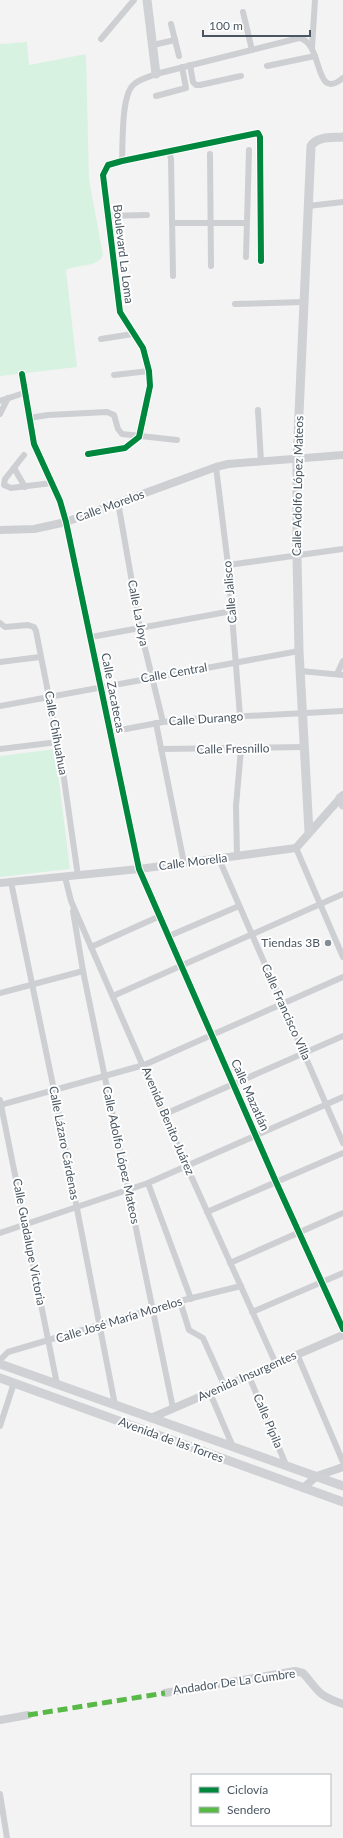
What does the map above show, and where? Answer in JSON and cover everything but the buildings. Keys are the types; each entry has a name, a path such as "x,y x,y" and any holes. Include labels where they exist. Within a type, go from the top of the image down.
{"main road":[{"path":"147,0 156,74"},
{"name":"Calle Adolfo López Mateos","path":"309,832 299,651 296,556 297,459 308,206 311,146 314,141 343,137"},
{"name":"Avenida de las Torres","path":"0,1364 343,1486"},
{"name":"Avenida de las Torres","path":"0,1378 343,1502"}],"street":[{"path":"101,39 134,0"},
{"path":"312,47 315,0"},
{"path":"243,12 252,50"},
{"path":"171,24 179,56"},
{"path":"261,261 260,134 256,132 122,161 127,95 130,89 138,81 156,74 299,38 307,41 312,47 326,84 336,84 343,78"},
{"path":"153,45 175,40"},
{"path":"268,66 315,56"},
{"path":"190,65 193,82 196,85 241,76"},
{"path":"156,96 186,88 182,67"},
{"path":"246,257 248,150"},
{"path":"169,151 172,159 173,276"},
{"path":"210,154 211,266"},
{"name":"Boulevard La Loma","path":"122,161 112,164 106,168 103,175 120,312 143,348 149,371 150,386 139,437"},
{"path":"308,206 343,202"},
{"path":"107,216 147,215"},
{"path":"172,223 246,223"},
{"path":"235,304 304,302"},
{"path":"101,339 133,334"},
{"path":"114,375 149,371"},
{"name":"Calle Zacatecas","path":"22,374 24,393 34,444 52,483 66,522 102,687 139,869"},
{"path":"0,401 24,393"},
{"path":"0,414 8,398"},
{"path":"258,410 261,462"},
{"path":"29,418 48,415 107,412 114,415 120,432 139,437 177,440"},
{"path":"88,454 125,448 139,437"},
{"path":"24,455 5,479 4,485 11,488 52,483"},
{"name":"Calle Morelos","path":"0,530 34,529 66,522 216,467 343,455"},
{"name":"Calle Jalisco","path":"216,467 228,566 240,716"},
{"path":"14,468 25,487"},
{"name":"Calle La Joya","path":"118,502 140,628 152,678 159,723 161,749 184,863"},
{"path":"228,566 343,549"},
{"path":"90,637 232,611"},
{"name":"Calle Chihuahua","path":"0,623 5,627 28,625 34,627 36,631 58,742 78,876"},
{"name":"Calle Central","path":"0,706 299,651"},
{"path":"0,662 40,657"},
{"path":"300,671 340,675 343,661"},
{"name":"Calle Durango","path":"110,732 159,723 240,716 343,711"},
{"path":"0,749 58,742"},
{"name":"Calle Fresnillo","path":"161,749 304,747"},
{"name":"Calle Morelia","path":"237,857 236,806 241,749"},
{"path":"342,799 309,832 296,848 343,957"},
{"name":"Calle Morelia","path":"0,883 139,869 296,848"},
{"name":"Calle Francisco Villa","path":"219,859 343,1143"},
{"name":"Calle Mazatlán","path":"139,869 276,1182 343,1329"},
{"name":"Avenida Benito Juárez","path":"65,877 71,902 144,1065 187,1167 276,1364"},
{"name":"Calle Lázaro Cárdenas","path":"11,882 54,1090 115,1405"},
{"path":"113,996 343,894"},
{"name":"Calle Adolfo López Mateos","path":"71,902 83,971 173,1408"},
{"path":"169,936 239,906"},
{"path":"91,947 160,916"},
{"path":"0,993 83,971"},
{"path":"0,1103 54,1090 144,1065 343,977"},
{"path":"165,1114 343,1036"},
{"path":"0,1233 148,1183 343,1097"},
{"name":"Calle Guadalupe Victoria","path":"0,1103 49,1341 56,1384"},
{"path":"207,1212 343,1153"},
{"name":"Calle Adolfo López Mateos","path":"148,1183 191,1299"},
{"path":"230,1262 343,1213"},
{"path":"252,1312 343,1273"},
{"name":"Calle José María Morelos","path":"0,1360 8,1352 180,1302 241,1286"},
{"path":"180,1302 189,1330 203,1338 225,1387"},
{"name":"Avenida Insurgentes","path":"151,1418 343,1335"},
{"path":"297,1354 343,1462"},
{"name":"Calle Pípila","path":"249,1376 286,1465"},
{"path":"0,1426 14,1383"},
{"path":"210,1393 233,1447"},
{"path":"303,1488 317,1476 343,1467"},
{"name":"Andador De La Cumbre","path":"165,1693 295,1671 303,1673 317,1692 324,1697 343,1704"},
{"path":"0,1720 28,1715"},
{"path":"0,1794 7,1838"}],"green space":[{"path":"27,42 29,65 86,54 89,179 103,255 97,262 66,270 77,367 0,376 0,44"},
{"path":"55,749 70,869 0,877 0,756"}],"marked path":[{"path":"28,1715 165,1693"}],"cycle path":[{"path":"88,454 125,448 139,437 150,386 149,371 143,348 120,312 103,175 108,165 258,133 260,137 261,261"},
{"path":"22,374 34,444 60,501 66,522 139,869 276,1182 343,1329"}],"place":[{"name":"Tiendas 3B","path":"328,943"}]}
